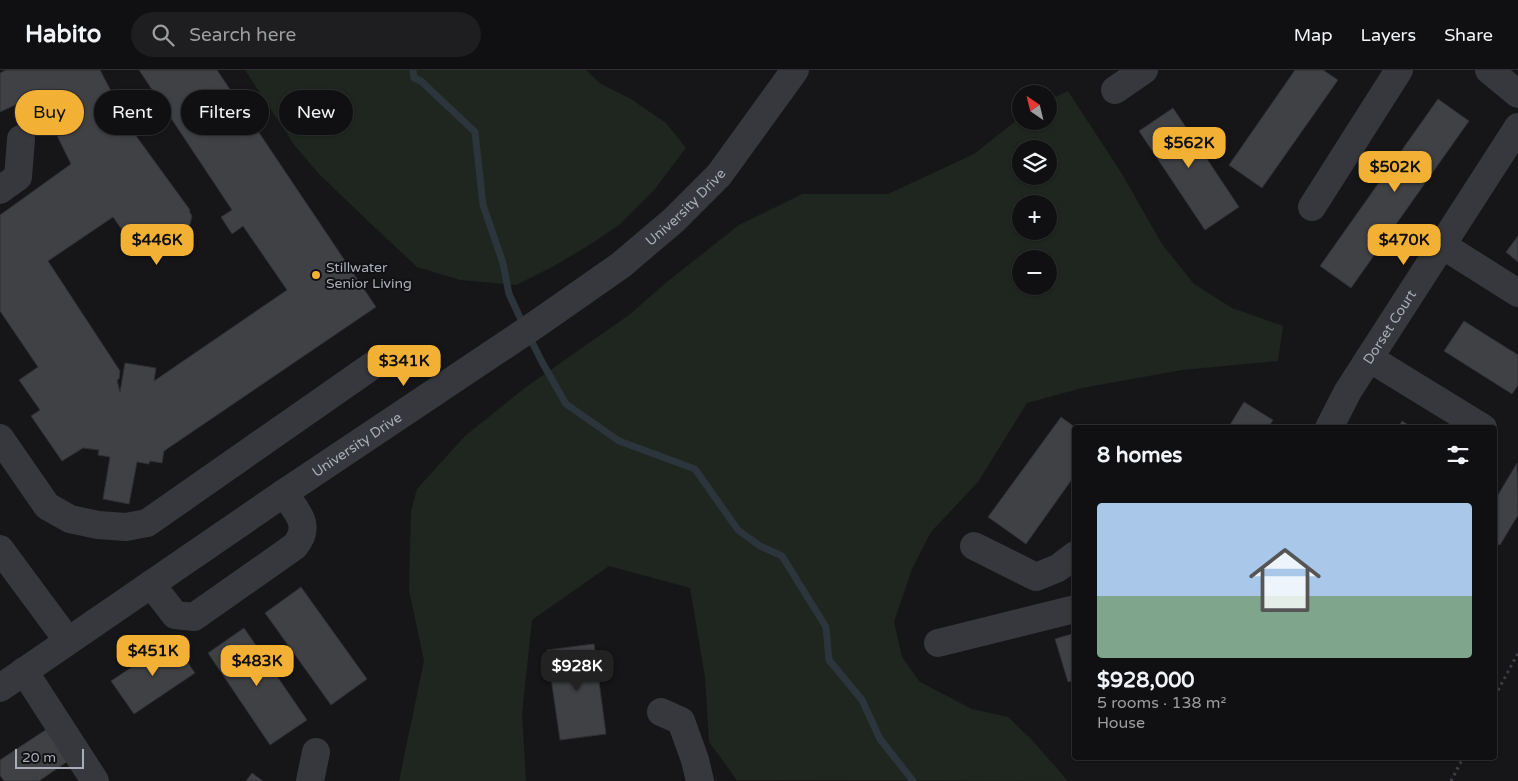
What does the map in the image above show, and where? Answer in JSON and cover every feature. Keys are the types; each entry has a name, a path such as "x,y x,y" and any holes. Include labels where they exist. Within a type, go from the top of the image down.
{"street":[{"name":"University Drive","path":"0,688 621,265 674,220 719,175 795,70"},
{"path":"1115,90 1144,70"},
{"path":"1312,207 1399,70"},
{"path":"1489,70 1518,94"},
{"name":"Dorset Court","path":"1331,425 1348,391 1518,127"},
{"path":"0,190 18,177 21,140"},
{"path":"1442,245 1518,293"},
{"path":"1369,358 1478,425"},
{"path":"0,438 47,506 70,519 98,525 126,527 147,522 379,361"},
{"path":"151,584 175,614 184,617 194,617 294,546 300,539 304,530 302,521 284,493"},
{"path":"974,546 1036,577 1058,568 1072,556"},
{"path":"0,548 68,642"},
{"path":"938,643 1072,610"},
{"path":"24,671 95,781"},
{"path":"662,712 681,721 695,760 700,781"},
{"path":"310,781 316,752"}],"path":[{"path":"1497,692 1518,653"},
{"path":"1451,781 1462,760"}],"shaded area":[{"path":"245,70 586,70 601,84 631,99 666,123 686,148 654,190 619,225 554,266 516,285 460,280 417,267 319,174 288,135 353,135 353,90 279,90 279,122 269,106 269,90 258,90"},
{"path":"1068,91 1122,174 1162,244 1194,284 1232,308 1283,326 1278,361 1182,370 1082,388 1027,403 978,482 931,532 912,569 894,622 902,657 920,682 972,709 1008,717 1031,739 1068,781 737,780 709,742 705,677 690,588 609,566 532,620 522,714 526,781 399,781 424,661 409,590 411,511 417,489 465,436 526,387 629,315 668,281 739,225 802,194 888,194 974,154 1012,124 1012,130 1058,130 1058,96"}],"building":[{"name":"Stillwater Senior Living","path":"6,70 100,70 111,90 94,90 94,135 135,135 190,210 192,216 189,228 179,234 167,232 138,253 113,217 48,261 120,371 119,379 117,380 120,392 125,363 156,368 154,381 287,290 243,226 232,234 221,217 232,210 182,135 261,135 376,307 164,451 162,463 150,461 149,464 137,462 129,504 103,499 110,457 98,455 99,450 83,448 62,461 31,416 40,410 19,380 38,367 0,311 0,215 71,164 57,135 84,135 84,90 15,90 15,105 0,112 0,73"},
{"name":"Stillwater Senior Living","path":"139,70 217,70 230,90 181,90 181,133 171,118 171,90 152,90"},
{"path":"1295,70 1323,70 1338,80 1262,188 1229,165"},
{"path":"1438,99 1469,121 1351,288 1320,266"},
{"path":"1173,108 1239,207 1205,230 1139,131"},
{"path":"1518,236 1518,262 1506,252"},
{"path":"1464,321 1518,355 1518,385 1512,394 1444,351"},
{"path":"1244,402 1273,420 1270,425 1230,425"},
{"path":"1061,417 1072,425 1072,479 1026,544 988,517"},
{"path":"1402,421 1408,425 1400,425"},
{"path":"1517,463 1518,515 1500,545 1497,544 1497,497"},
{"path":"301,587 367,679 331,705 265,613"},
{"path":"244,628 307,720 270,745 208,653"},
{"path":"1072,634 1072,681 1068,682 1055,639"},
{"path":"172,640 195,673 134,714 111,681"},
{"path":"594,644 606,734 560,740 547,650"},
{"path":"53,725 74,757 39,781 4,781 0,775 0,760"},
{"path":"252,773 263,781 246,781"}],"waterway":[{"path":"413,70 414,78 421,81 475,132 483,205 503,263 509,294 524,326"},
{"path":"529,336 566,404 619,441 695,469 738,530 760,546 782,556 826,627 829,660 862,700 880,739 913,781"}],"place":[{"name":"Stillwater Senior Living","path":"316,275"}]}
